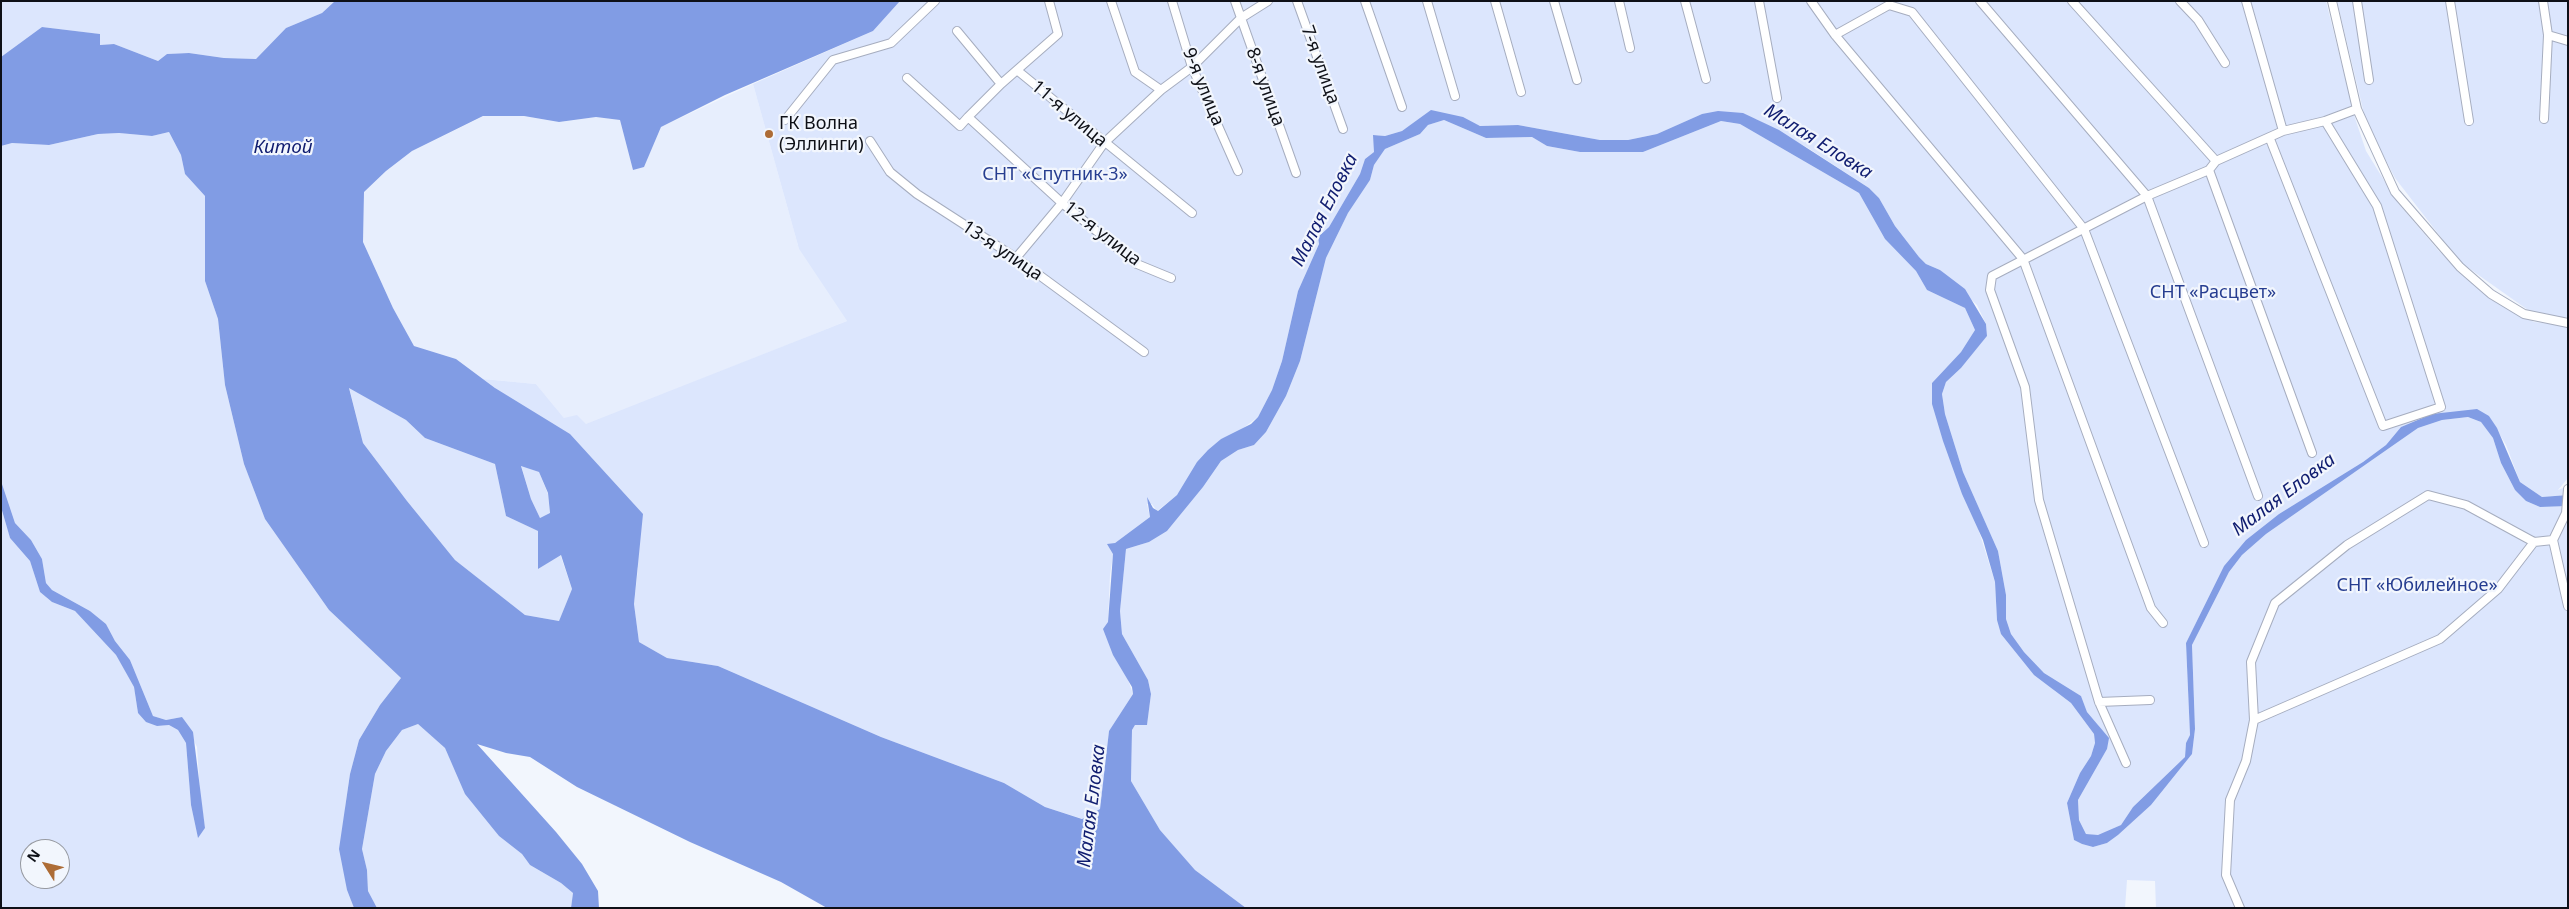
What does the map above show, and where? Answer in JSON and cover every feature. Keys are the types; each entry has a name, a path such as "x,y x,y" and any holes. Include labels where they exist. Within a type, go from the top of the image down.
{"street":[{"path":"785,120 833,60 891,43 935,1"},
{"path":"1018,71 1058,34 1049,1"},
{"path":"1111,1 1135,72 1162,90"},
{"name":"9-я улица","path":"1172,1 1192,67 1238,171"},
{"name":"8-я улица","path":"1235,1 1296,172"},
{"path":"1016,258 1062,202 1104,143 1162,90 1192,67 1241,18 1268,1"},
{"name":"7-я улица","path":"1297,1 1343,129"},
{"path":"1365,1 1402,107"},
{"path":"1427,1 1455,96"},
{"path":"1495,1 1521,92"},
{"path":"1554,1 1577,80"},
{"path":"1619,1 1630,48"},
{"path":"1686,1 1706,79"},
{"path":"1759,1 1777,98"},
{"path":"1811,1 1834,35 2023,259 2151,608 2163,623"},
{"path":"1980,1 2147,196 2258,496"},
{"path":"2072,1 2216,161"},
{"path":"2180,1 2198,20 2224,63"},
{"path":"2246,1 2283,130"},
{"path":"2332,1 2357,109 2395,192 2460,267 2491,294 2524,314 2568,323"},
{"path":"2357,1 2369,80"},
{"path":"2450,1 2469,121"},
{"path":"2543,1 2548,35 2544,119"},
{"path":"1834,35 1889,3 1912,12 2084,229 2204,543"},
{"path":"957,30 1001,84"},
{"path":"2548,35 2568,41"},
{"name":"11-я улица","path":"968,117 1001,84 1018,71 1192,213"},
{"path":"907,78 960,126 968,117"},
{"path":"2126,764 2099,702 2039,500 2025,387 1990,290 1992,276 2147,196 2209,170 2216,161 2270,138 2283,130 2325,121 2357,109"},
{"name":"12-я улица","path":"968,117 1062,202 1137,264 1171,278"},
{"path":"2270,138 2383,426 2441,407 2377,206 2325,121"},
{"name":"13-я улица","path":"870,141 890,172 917,194 1016,258 1144,352"},
{"path":"2209,170 2312,454"},
{"path":"2567,490 2566,513 2553,540 2568,606"},
{"path":"2240,908 2226,875 2230,800 2246,761 2254,720 2251,662 2275,603 2347,545 2428,495 2466,505 2534,542 2553,540"},
{"path":"2254,720 2440,639 2498,589 2534,542"},
{"path":"2099,702 2150,700"}],"shaded area":[{"path":"753,84 799,249 847,321 586,425 564,418 536,384 483,379 456,359 414,346 393,308 363,242 364,192 386,171 412,151 484,116 524,116 559,122 596,117 620,120 633,170 644,166 661,127"}],"green space":[{"path":"1,1 335,1 322,13 286,28 256,59 224,58 189,53 167,54 158,61 114,44 99,45 99,34 42,27 1,57"},
{"path":"900,1 2326,1 2355,118 2366,151 2398,203 2438,250 2489,297 2534,322 2568,326 2568,478 2558,490 2568,486 2568,495 2542,497 2520,482 2506,445 2489,416 2432,414 2401,427 2386,445 2363,462 2279,514 2246,540 2224,566 2186,643 2190,735 2186,743 2185,757 2133,807 2121,825 2098,836 2086,834 2079,820 2078,800 2107,749 2098,725 2087,712 2081,696 2044,673 2024,652 2011,634 2006,619 2006,595 1998,551 1963,472 1945,414 1942,394 1946,382 1961,368 1987,336 1986,324 1977,305 1940,270 1926,264 1919,257 1895,226 1879,198 1869,188 1808,148 1756,119 1702,114 1657,134 1628,140 1600,140 1518,125 1480,126 1467,121 1429,114 1402,131 1385,136 1374,135 1374,152 1365,159 1360,174 1329,227 1318,237 1319,244 1298,291 1282,361 1272,390 1258,417 1238,432 1221,439 1177,495 1157,511 1152,504 1147,504 1150,517 1115,543 1110,575 1108,623 1133,694 1109,731 1100,809 1083,819 1045,807 1004,783 881,737 718,666 667,658 639,642 634,604 638,568 495,388 483,379 536,384 564,418 577,415 586,424 847,321 799,249 753,84 873,31"},
{"path":"2337,1 2568,1 2568,317 2550,317 2528,310 2460,262 2395,178 2366,122"},
{"name":"СНТ «Юбилейное»","path":"1444,120 1486,138 1532,137 1547,146 1580,152 1643,152 1721,121 1740,124 1859,193 1885,239 1916,271 1927,290 1965,308 1975,330 1961,352 1932,383 1995,582 1997,620 2055,691 2071,703 2094,734 2095,743 2091,756 2080,773 2067,803 2074,840 2082,844 2093,847 2107,843 2118,835 2151,805 2192,754 2195,729 2192,645 2229,572 2242,555 2266,534 2418,428 2442,420 2468,417 2481,422 2493,438 2501,463 2515,490 2526,501 2540,507 2568,506 2568,908 2156,908 2155,881 2127,880 2125,908 1246,908 1195,870 1160,830 1131,781 1132,730 1135,725 1147,724 1151,694 1148,680 1122,634 1120,611 1126,549 1149,542 1167,531 1203,487 1221,461 1238,450 1254,445 1266,432 1286,396 1300,361 1326,258 1348,213 1370,180 1374,165 1385,149 1420,134 1428,125"},
{"path":"169,132 181,155 185,174 205,196 205,281 218,319 225,385 244,464 265,519 329,610 401,678 380,705 359,740 350,774 345,808 347,890 354,908 1,908 1,507 10,538 30,561 40,592 52,602 75,611 116,655 134,687 138,713 157,726 169,725 178,730 186,743 191,805 198,837 205,828 200,794 197,747 182,717 166,720 153,716 130,660 115,641 106,624 90,611 52,590 46,583 42,559 31,540 15,523 1,481 1,146 12,143 49,145 98,134 119,133 152,136"},
{"path":"349,387 406,420 425,438 495,464 506,516 538,531 538,569 560,554 572,589 559,621 525,615 455,560 363,443"},
{"path":"521,465 539,472 548,494 550,514 540,518 531,499"},
{"path":"418,724 445,748 454,768 499,836 522,854 530,865 561,883 573,893 571,908 377,908 368,891 367,870 362,849 375,774 386,751 402,730"}],"water":[{"name":"Китой","path":"335,1 900,1 873,31 725,95 661,127 644,167 633,170 620,120 596,117 559,122 524,116 483,116 412,151 386,171 364,192 363,242 393,308 414,346 456,359 495,388 570,434 643,514 634,604 639,642 667,658 718,666 881,737 1004,783 1045,807 1082,819 1100,809 1109,731 1133,694 1132,687 1113,655 1103,629 1108,622 1113,554 1107,544 1115,543 1150,517 1147,497 1153,508 1158,511 1177,495 1197,462 1208,450 1221,439 1251,424 1258,417 1272,390 1282,361 1298,291 1319,244 1318,237 1329,227 1360,174 1365,159 1374,152 1373,135 1385,136 1402,131 1431,110 1463,117 1480,126 1518,125 1600,140 1628,140 1657,134 1702,114 1718,111 1743,113 1779,130 1869,188 1879,198 1895,226 1919,257 1926,264 1940,270 1965,289 1986,324 1987,336 1961,368 1946,382 1942,394 1945,414 1963,472 1998,551 2006,595 2006,619 2011,634 2024,652 2044,673 2081,696 2087,712 2109,738 2107,749 2078,800 2079,820 2086,834 2098,835 2121,825 2133,807 2185,757 2186,743 2190,735 2186,643 2224,566 2246,540 2279,514 2363,462 2386,445 2401,427 2432,414 2477,409 2489,416 2497,428 2520,482 2542,497 2568,495 2568,506 2540,507 2526,501 2515,490 2501,463 2493,438 2481,422 2468,417 2442,420 2418,428 2266,534 2242,555 2229,572 2192,645 2195,729 2192,754 2151,805 2118,835 2107,843 2093,847 2082,844 2074,840 2067,803 2080,773 2091,756 2095,743 2094,734 2071,703 2034,675 2001,634 1997,620 1995,582 1983,540 1962,494 1932,404 1932,383 1961,352 1975,330 1965,308 1927,290 1916,271 1885,239 1859,193 1740,124 1721,121 1643,152 1580,152 1547,146 1532,137 1486,138 1444,120 1428,125 1420,134 1385,149 1374,165 1370,180 1348,213 1326,258 1300,361 1286,396 1266,432 1254,445 1238,450 1221,461 1203,487 1167,531 1149,542 1126,549 1120,611 1122,634 1148,680 1151,694 1147,725 1135,725 1132,730 1131,781 1160,830 1195,870 1246,908 827,908 781,882 690,842 577,787 530,757 506,753 477,744 556,832 582,864 598,891 599,908 571,908 573,893 561,883 530,865 522,854 499,836 465,794 445,748 418,724 402,730 386,751 375,774 362,849 367,870 368,891 377,908 354,908 347,890 339,849 350,774 359,740 380,705 401,678 329,610 265,519 244,464 225,385 218,319 205,281 205,196 185,174 181,155 169,132 152,136 119,133 98,134 49,145 12,143 1,146 1,57 42,27 100,34 100,45 114,44 158,61 167,54 189,53 224,58 256,59 286,28 322,13","holes":["349,388 406,420 425,438 495,464 506,516 538,531 538,569 561,555 572,589 559,621 525,615 455,560 363,443","521,466 539,472 548,493 550,513 540,518 531,499"]},
{"path":"1,481 15,523 31,540 42,559 46,583 52,590 90,611 106,624 115,641 130,660 153,716 166,720 182,717 193,732 205,828 198,838 191,805 186,743 178,730 169,725 157,726 146,722 138,713 134,687 116,655 75,611 52,602 40,592 30,561 10,538 1,507"}],"place":[{"name":"ГК Волна (Эллинги)","path":"769,134"}],"water label":[{"name":"Малая Еловка","path":"1818,142"},
{"name":"Малая Еловка","path":"1325,210"},
{"name":"Малая Еловка","path":"2284,495"},
{"name":"Малая Еловка","path":"1092,806"}],"park label":[{"name":"СНТ «Спутник-3»","path":"1055,175"},
{"name":"СНТ «Расцвет»","path":"2213,293"}]}
